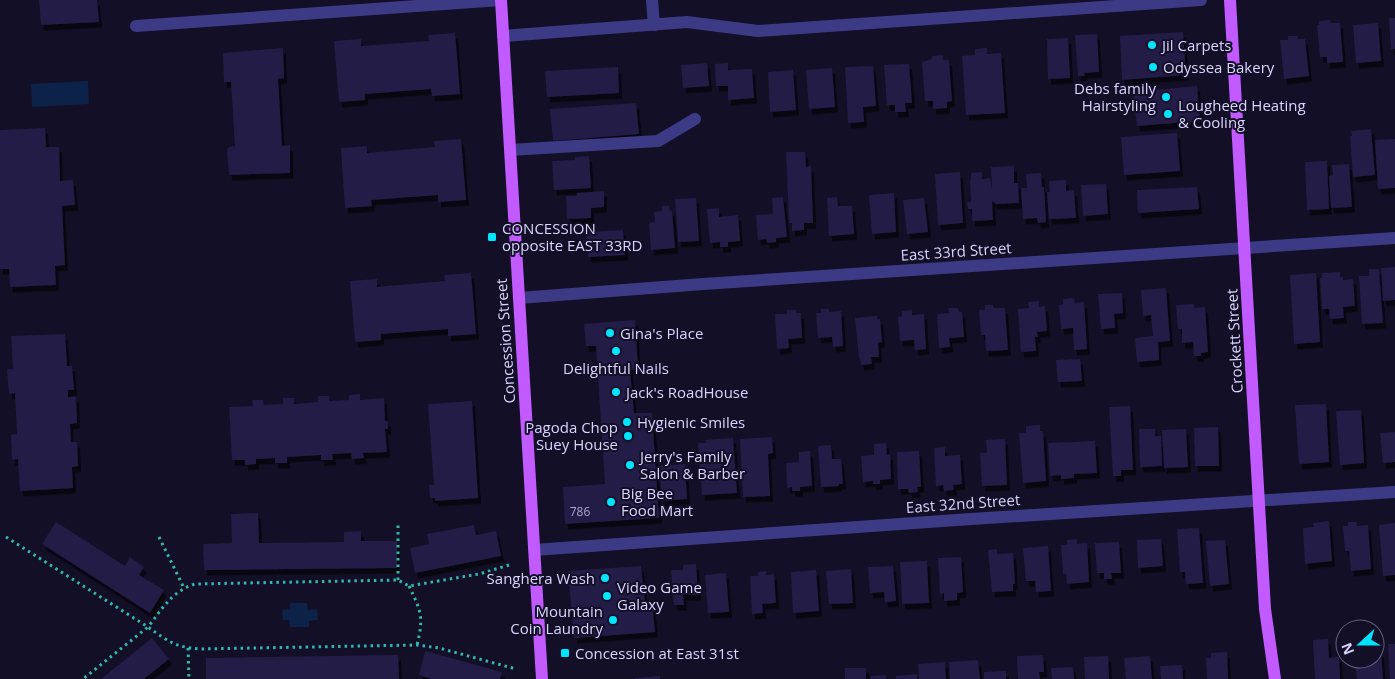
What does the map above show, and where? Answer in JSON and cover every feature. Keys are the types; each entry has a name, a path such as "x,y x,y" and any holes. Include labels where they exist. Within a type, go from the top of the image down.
{"main road":[{"name":"Concession Street","path":"501,0 542,679"},
{"name":"Crockett Street","path":"1230,0 1265,609 1275,679"}],"street":[{"path":"136,26 501,0"},
{"path":"652,0 654,25"},
{"path":"503,36 687,22 758,30 1201,0"},
{"path":"510,150 658,141 695,119"},
{"name":"East 33rd Street","path":"519,298 1395,238"},
{"name":"East 32nd Street","path":"534,550 971,519 1395,492"}],"path":[{"path":"398,524 398,580"},
{"path":"6,538 170,642 184,648 417,645 439,648 516,669"},
{"path":"159,538 184,588"},
{"path":"83,679 148,627 169,599 184,588 206,583 398,580 409,586 479,574 509,565"},
{"path":"409,586 421,615 421,629 417,645"},
{"path":"188,648 188,679"}],"water":[{"path":"88,81 89,104 32,107 31,84"},
{"path":"290,603 307,603 308,610 317,609 318,620 309,621 309,627 290,627 289,620 283,620 282,610 290,609"}],"building":[{"path":"39,0 97,0 99,22 41,25"},
{"path":"1389,18 1395,18 1395,49 1391,49"},
{"path":"1330,20 1331,23 1340,23 1343,62 1327,63 1327,57 1320,57 1317,25 1319,25 1319,21"},
{"path":"1378,23 1381,61 1356,63 1353,25"},
{"path":"1183,32 1186,75 1122,80 1120,36"},
{"path":"455,33 460,94 432,96 431,89 365,94 365,100 339,102 334,41 361,39 361,46 429,41 428,35"},
{"path":"1097,34 1099,72 1084,73 1085,76 1078,76 1075,35"},
{"path":"1288,36 1297,36 1298,39 1305,39 1309,76 1284,79 1280,40 1288,40"},
{"path":"1068,38 1070,78 1048,79 1047,39"},
{"path":"283,48 284,78 278,79 282,146 290,145 290,173 229,175 227,150 229,147 235,146 231,82 224,82 223,53"},
{"path":"987,48 987,54 1001,53 1005,113 966,115 962,56 975,55 975,49"},
{"path":"943,55 943,60 949,60 952,101 947,102 947,108 933,109 933,101 925,101 922,62 932,59 932,56"},
{"path":"707,63 709,86 683,88 681,65"},
{"path":"728,63 728,70 752,69 754,98 728,100 728,86 716,86 715,64"},
{"path":"909,64 912,103 905,103 906,112 895,112 895,105 887,105 884,65"},
{"path":"873,66 876,106 863,107 864,122 848,123 845,67"},
{"path":"618,67 619,93 547,97 545,71"},
{"path":"832,68 835,107 809,109 806,70"},
{"path":"793,70 796,110 770,112 768,72"},
{"path":"1197,86 1200,121 1137,126 1133,92"},
{"path":"636,103 639,134 553,141 550,109"},
{"path":"45,128 46,147 59,147 60,181 73,180 75,205 62,206 65,265 55,266 56,285 10,287 9,269 0,269 0,130"},
{"path":"1371,129 1375,175 1353,177 1351,131"},
{"path":"1177,133 1180,171 1124,175 1121,137"},
{"path":"461,139 466,200 438,202 438,195 371,200 372,206 345,208 341,148 367,146 367,153 435,147 434,141"},
{"path":"1395,139 1395,188 1378,189 1375,140"},
{"path":"786,152 805,152 806,167 811,166 813,223 804,223 804,230 792,231 792,223 789,223"},
{"path":"589,156 591,188 554,190 552,161 575,160 575,157"},
{"path":"1327,161 1329,209 1307,210 1305,162"},
{"path":"1349,164 1352,207 1331,208 1329,176 1333,175 1332,165"},
{"path":"1014,166 1014,183 1018,183 1019,203 996,204 992,201 993,220 972,221 972,209 968,209 967,202 971,202 971,173 982,172 982,179 990,178 992,189 991,167"},
{"path":"960,172 963,223 938,225 935,174"},
{"path":"1041,173 1042,187 1044,187 1046,222 1038,223 1037,218 1023,219 1021,188 1027,188 1026,174"},
{"path":"1066,180 1066,191 1074,190 1076,218 1049,219 1047,192 1050,192 1049,181"},
{"path":"1106,184 1108,214 1083,216 1081,185"},
{"path":"1197,187 1199,209 1138,213 1137,190"},
{"path":"604,191 604,207 591,208 591,218 567,219 566,196 577,196 577,193"},
{"path":"894,193 896,232 872,234 869,195"},
{"path":"783,197 787,237 776,238 776,242 767,243 766,239 758,240 756,215 773,214 772,198"},
{"path":"837,197 838,206 852,206 854,234 829,236 827,198"},
{"path":"696,198 699,241 678,242 675,199"},
{"path":"924,198 928,232 907,234 903,200"},
{"path":"662,206 669,206 670,211 672,210 675,248 651,250 649,223 655,222 654,212 662,211"},
{"path":"719,208 719,217 738,215 740,241 728,242 728,247 720,247 720,242 710,243 707,209"},
{"path":"623,230 625,255 588,257 588,246 584,246 583,240 587,240 587,232"},
{"path":"1395,267 1395,300 1383,301 1381,268"},
{"path":"1369,269 1379,269 1383,323 1362,324 1359,276 1369,276"},
{"path":"1340,272 1340,277 1343,277 1343,280 1353,279 1355,306 1343,307 1344,318 1330,319 1329,309 1322,309 1320,278 1322,278 1322,273"},
{"path":"471,273 476,334 448,336 448,329 381,334 381,340 355,342 350,281 377,279 377,287 445,281 444,275"},
{"path":"1316,273 1320,342 1294,344 1290,275"},
{"path":"1166,288 1170,341 1158,342 1159,360 1137,362 1135,338 1153,336 1151,315 1143,316 1141,290"},
{"path":"1122,293 1123,313 1114,314 1115,328 1101,329 1098,294"},
{"path":"1074,298 1075,303 1084,302 1087,349 1074,350 1073,328 1061,329 1059,305 1063,304 1063,299"},
{"path":"1039,301 1039,307 1045,306 1047,331 1037,332 1038,337 1035,337 1036,351 1021,352 1018,309 1029,308 1028,302"},
{"path":"1194,304 1194,308 1205,307 1208,352 1201,353 1201,356 1194,356 1193,342 1182,343 1182,329 1178,329 1176,305"},
{"path":"985,305 993,305 993,308 1005,308 1008,350 986,351 985,335 981,335 979,310 985,310"},
{"path":"948,308 958,308 959,312 962,312 964,337 949,338 950,347 939,348 937,314 949,313"},
{"path":"821,309 829,309 829,312 841,311 843,346 833,347 832,337 818,338 816,313 821,313"},
{"path":"787,310 796,310 796,313 801,313 802,338 788,339 789,348 777,349 775,314 787,314"},
{"path":"912,310 912,315 924,314 926,349 915,350 914,340 900,341 898,317 902,316 902,311"},
{"path":"877,316 877,319 880,319 882,342 878,343 879,357 871,357 872,364 861,365 855,318"},
{"path":"635,320 638,369 630,370 634,413 652,413 659,518 565,524 563,487 605,484 596,346 586,346 584,324"},
{"path":"65,334 67,366 72,366 74,390 68,390 68,397 76,397 77,423 70,424 71,442 77,442 78,466 72,467 73,488 20,491 18,459 12,460 11,435 17,434 15,393 9,394 7,369 13,369 11,336"},
{"path":"1080,359 1082,381 1058,382 1056,360"},
{"path":"360,394 360,400 384,398 385,421 388,421 388,429 385,429 387,452 363,453 364,458 352,459 351,453 332,454 333,460 321,460 321,455 287,457 287,463 275,463 275,458 256,459 256,464 245,465 245,460 232,460 229,407 253,406 252,400 263,400 264,405 283,404 283,398 294,398 294,404 318,402 318,396 329,396 329,401 349,400 349,395"},
{"path":"472,401 478,498 435,501 435,498 430,498 429,485 434,485 428,404"},
{"path":"1326,404 1329,462 1299,464 1295,405"},
{"path":"1130,406 1133,470 1121,470 1121,476 1113,476 1109,407"},
{"path":"1361,410 1364,463 1340,465 1336,411"},
{"path":"1040,425 1040,431 1043,431 1046,481 1023,483 1019,433 1026,433 1026,426"},
{"path":"1218,427 1219,466 1195,466 1194,428"},
{"path":"1139,429 1155,429 1155,436 1161,436 1162,466 1140,467"},
{"path":"1186,429 1188,467 1164,468 1162,430"},
{"path":"1395,432 1395,462 1383,463 1380,433"},
{"path":"772,437 773,453 768,454 770,496 743,497 740,439"},
{"path":"733,438 737,493 702,495 698,443 706,443 705,440"},
{"path":"1005,439 1007,485 982,486 980,453 987,453 986,440"},
{"path":"1095,441 1097,473 1074,474 1074,478 1061,479 1061,475 1050,476 1048,443"},
{"path":"886,443 887,455 890,454 891,479 880,480 880,484 873,484 873,481 863,482 861,456 874,455 874,444"},
{"path":"831,445 832,459 841,459 843,484 821,487 818,446"},
{"path":"945,447 945,456 960,455 962,484 953,485 954,490 944,491 943,485 936,486 934,448"},
{"path":"810,451 812,486 800,487 800,491 792,491 792,487 787,488 786,463 799,462 799,452"},
{"path":"919,451 921,487 917,487 918,492 909,493 908,489 898,489 897,452"},
{"path":"685,464 687,499 662,501 659,466"},
{"path":"258,513 259,543 344,542 344,532 361,531 361,541 397,541 397,568 204,570 203,544 232,543 231,514"},
{"path":"1329,521 1332,561 1305,564 1303,528 1314,527 1313,523"},
{"path":"56,522 125,566 130,557 144,567 139,575 164,590 150,613 42,544"},
{"path":"1348,522 1356,522 1357,526 1368,525 1371,569 1351,571 1349,551 1345,551 1343,526 1348,526"},
{"path":"1395,523 1395,575 1383,576 1379,525"},
{"path":"474,525 476,535 496,531 501,556 415,573 410,548 429,544 427,534"},
{"path":"1199,528 1203,583 1186,584 1185,572 1180,572 1177,529"},
{"path":"1077,539 1077,544 1087,543 1089,582 1067,584 1066,574 1063,574 1061,545 1067,545 1067,540"},
{"path":"1161,539 1163,566 1138,568 1137,540"},
{"path":"1225,540 1229,584 1210,586 1206,541"},
{"path":"1119,542 1121,573 1111,573 1112,579 1104,579 1104,573 1097,573 1095,543"},
{"path":"1048,546 1051,591 1036,592 1035,581 1026,581 1023,548"},
{"path":"997,549 997,554 1013,553 1015,584 1013,584 1013,591 992,592 988,550"},
{"path":"961,557 963,592 957,593 957,600 944,601 944,593 940,594 938,558"},
{"path":"927,561 929,603 902,604 900,562"},
{"path":"696,564 698,595 683,595 684,605 674,605 671,570 683,570 683,565"},
{"path":"641,566 645,603 652,602 655,632 574,638 568,571"},
{"path":"893,566 896,601 885,602 884,592 870,593 868,567"},
{"path":"851,569 853,603 829,604 826,571"},
{"path":"816,570 819,611 793,613 791,572"},
{"path":"766,571 766,575 774,574 776,603 762,604 763,613 752,614 750,576 758,576 758,572"},
{"path":"726,573 729,612 708,613 705,575"},
{"path":"152,638 169,659 144,679 101,679"},
{"path":"1328,639 1329,658 1335,657 1335,669 1340,669 1340,679 1315,679 1313,640"},
{"path":"1388,644 1395,644 1395,679 1390,679"},
{"path":"425,651 502,672 500,679 432,679 419,675"},
{"path":"1227,652 1228,679 1207,679 1206,658 1211,658 1211,653"},
{"path":"398,655 399,679 206,679 206,658"},
{"path":"1043,655 1044,672 1039,672 1040,679 1018,679 1017,656"},
{"path":"1108,656 1109,679 1085,679 1084,657"},
{"path":"1150,656 1152,679 1126,679 1124,658"},
{"path":"978,660 980,679 950,679 949,662"},
{"path":"945,662 946,679 919,679 918,664"},
{"path":"1182,665 1183,679 1161,679 1160,666"},
{"path":"1073,667 1074,679 1052,679 1051,668"},
{"path":"845,668 866,668 866,679 845,679"},
{"path":"1356,669 1382,669 1383,679 1357,679"},
{"path":"1006,671 1006,679 984,679 984,672"},
{"path":"917,674 917,679 896,679 896,676"},
{"path":"886,675 886,679 871,679 871,676"},
{"path":"660,676 660,679 635,679 635,678"}],"place":[{"name":"Jil Carpets","path":"1152,45"},
{"name":"Odyssea Bakery","path":"1153,67"},
{"name":"Debs family Hairstyling","path":"1166,97"},
{"name":"Lougheed Heating & Cooling","path":"1168,114"},
{"name":"CONCESSION opposite EAST 33RD","path":"492,237"},
{"name":"Gina's Place","path":"610,333"},
{"name":"Delightful Nails","path":"616,351"},
{"name":"Jack's RoadHouse","path":"616,392"},
{"name":"Hygienic Smiles","path":"627,422"},
{"name":"Pagoda Chop Suey House","path":"628,436"},
{"name":"Jerry's Family Salon & Barber","path":"630,465"},
{"name":"Big Bee Food Mart","path":"611,502"},
{"name":"Sanghera Wash","path":"605,578"},
{"name":"Video Game Galaxy","path":"607,596"},
{"name":"Mountain Coin Laundry","path":"613,620"},
{"name":"Concession at East 31st","path":"565,653"}]}
